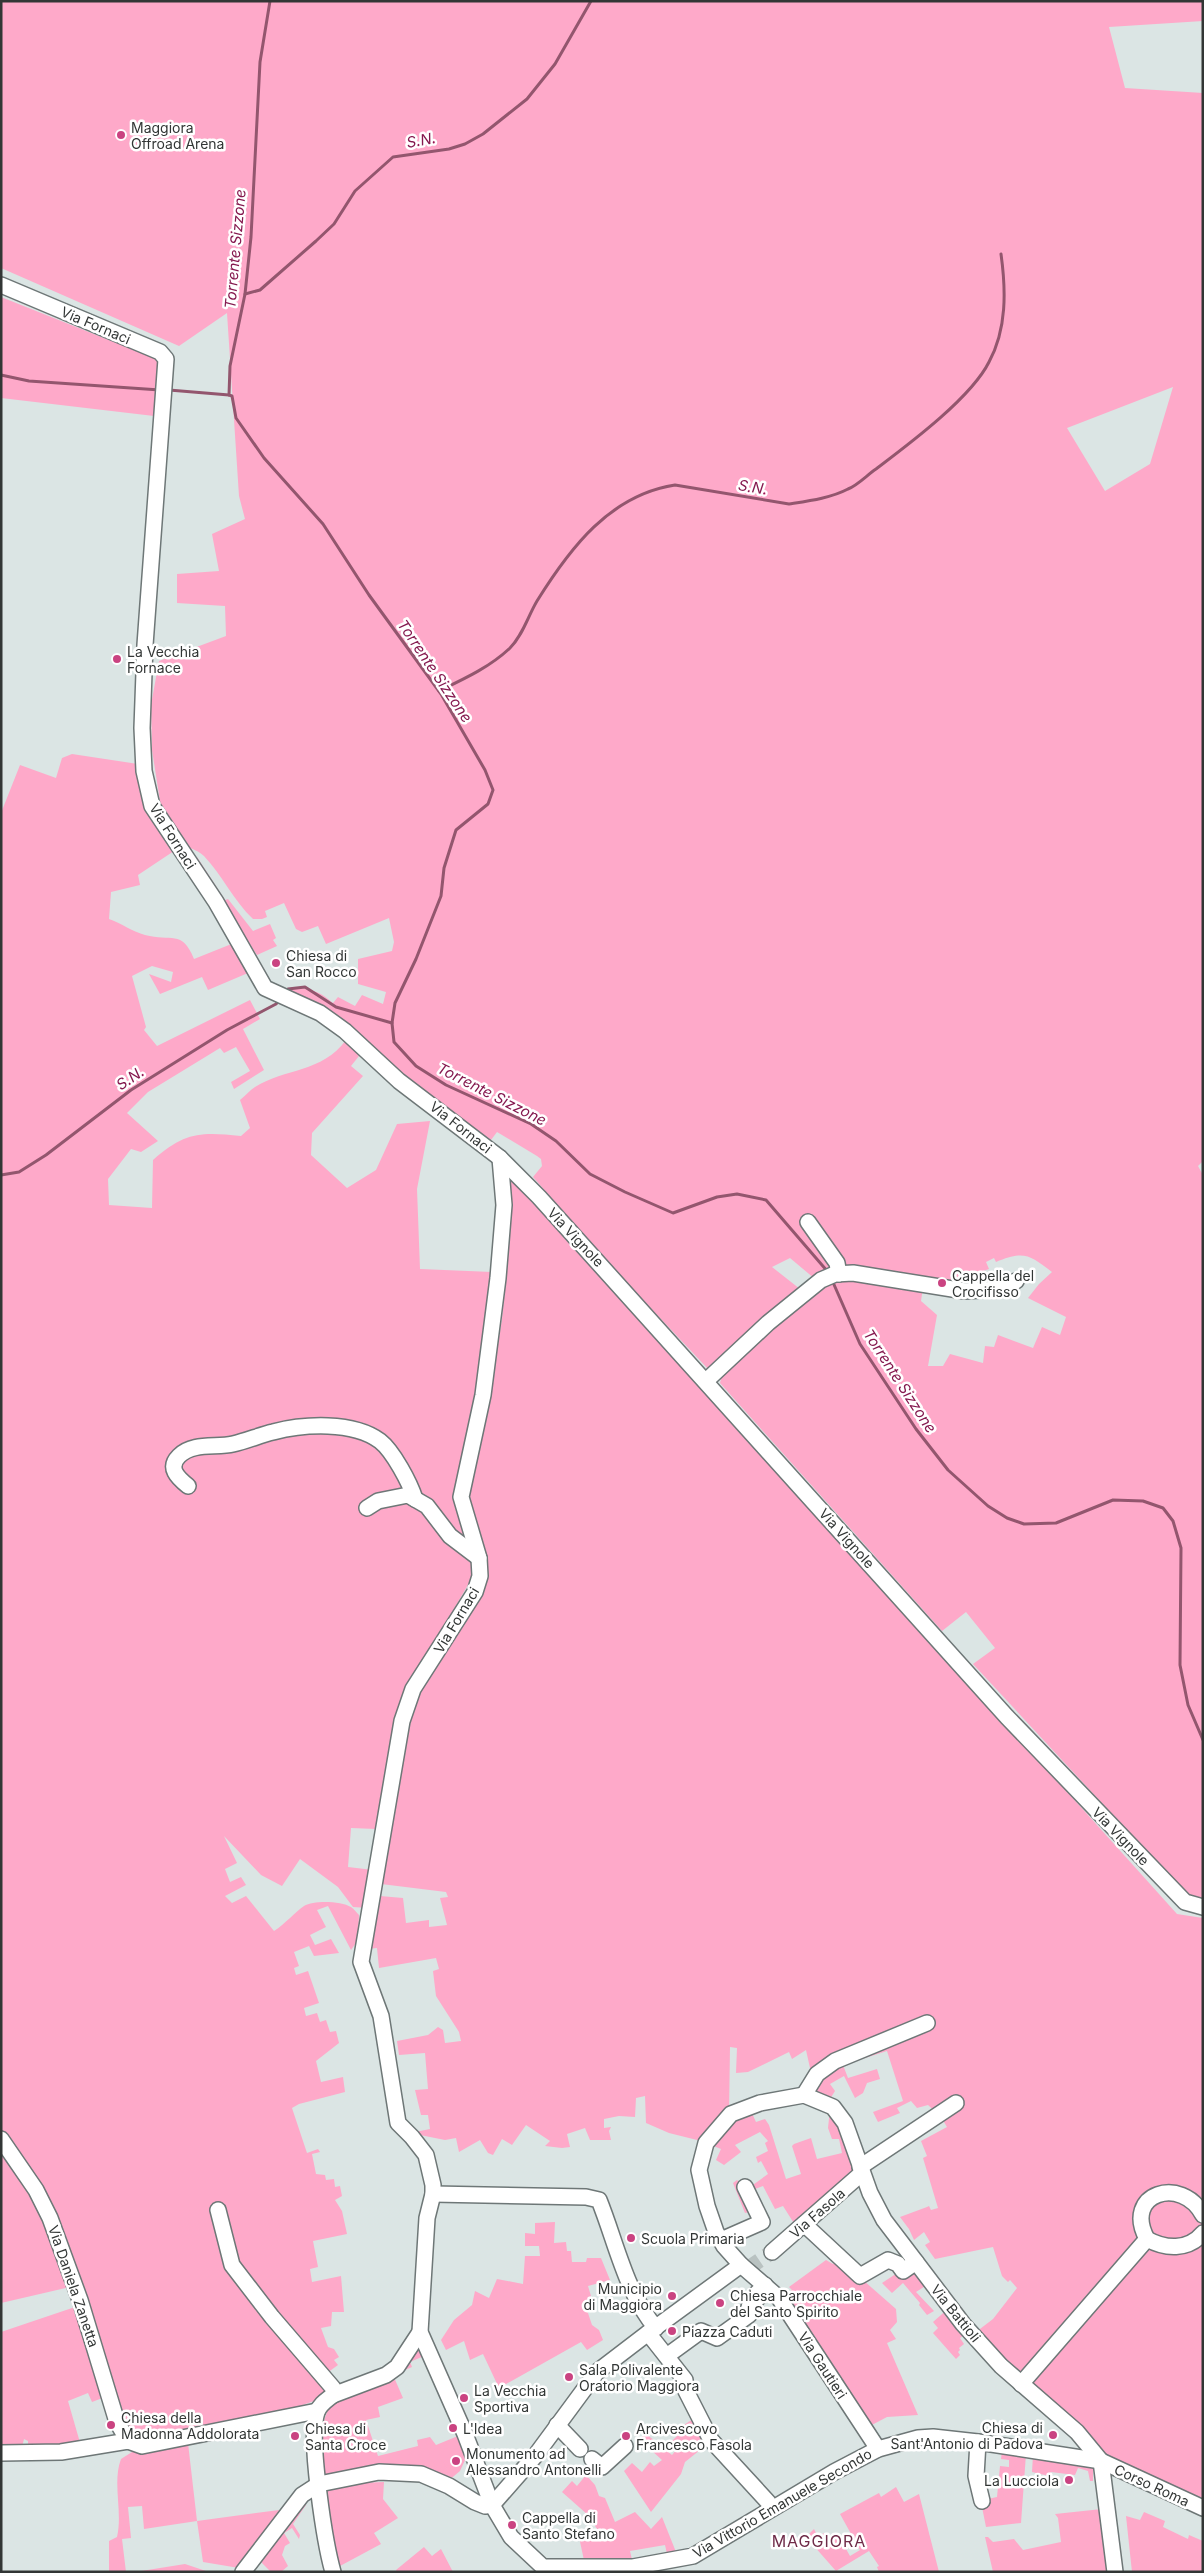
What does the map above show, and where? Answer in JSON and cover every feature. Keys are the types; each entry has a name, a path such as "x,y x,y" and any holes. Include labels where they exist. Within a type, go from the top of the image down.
{"street":[{"name":"Via Fornaci","path":"1,285 160,352 166,359 160,409 145,646 142,728 144,771 152,806 216,902 265,988 320,1013 345,1030 399,1081 500,1158 504,1205 498,1278 483,1395 460,1497 479,1558 480,1576 475,1592 414,1689 402,1721 361,1962 381,2016 398,2123 426,2155 433,2194"},
{"name":"Via Vignole","path":"500,1158 608,1271 1007,1717 1185,1902 1203,1907"},
{"path":"808,1222 837,1263 837,1274"},
{"path":"706,1381 768,1323 821,1280 837,1274 853,1273 965,1291 997,1288 1016,1281"},
{"path":"188,1486 176,1476 173,1467 178,1456 191,1448 219,1447 290,1428 331,1427 364,1432 380,1441 390,1450 411,1488 414,1499"},
{"path":"367,1508 378,1501 393,1496 408,1495 427,1506 450,1536 479,1558"},
{"path":"804,2095 818,2074 835,2061 927,2023"},
{"name":"Via Battioli","path":"804,2095 833,2107 844,2123 861,2170 884,2220 963,2324 1001,2366 1077,2432 1101,2461"},
{"name":"Via Gautieri","path":"804,2095 760,2103 731,2114 706,2143 699,2170 708,2206 721,2240 741,2265 779,2298 878,2449"},
{"name":"Via Fasola","path":"772,2252 861,2170 956,2102"},
{"name":"Via Daniela Zanetta","path":"1,2139 36,2190 50,2218 80,2300 117,2422 128,2441"},
{"path":"721,2240 762,2222 745,2187"},
{"path":"1203,2215 1199,2208 1175,2192 1162,2192 1150,2197 1142,2207 1140,2219 1147,2239 1158,2245 1172,2247 1197,2241 1203,2234"},
{"path":"333,2572 319,2484 315,2474 317,2411 323,2402 333,2395 386,2376 398,2367 420,2332 427,2218 433,2194 586,2196 599,2200 644,2315 685,2380 686,2392 711,2440 768,2502 771,2510"},
{"path":"218,2210 232,2265 272,2317 334,2388 333,2395"},
{"path":"804,2224 860,2276 888,2260 898,2264 903,2271 916,2262"},
{"path":"1021,2384 1147,2239"},
{"path":"243,2572 302,2495 319,2484 379,2472 421,2474 449,2486 475,2502 486,2506 492,2505 535,2456 598,2372 741,2265"},
{"path":"668,2355 701,2331 717,2338 749,2315 749,2307 759,2297 757,2293 765,2285"},
{"name":"Via Vittorio Emanuele Secondo","path":"420,2332 465,2434 492,2505 511,2537 544,2569 633,2567 693,2556 878,2449 918,2438 933,2437 978,2442 1062,2457 1101,2461"},
{"path":"1,2453 61,2452 128,2441 142,2446 317,2411"},
{"path":"557,2425 602,2467 625,2446"},
{"path":"978,2442 976,2476 982,2501"},
{"path":"1101,2461 1115,2572"},
{"name":"Corso Roma","path":"1101,2461 1203,2508"}],"shaded area":[{"path":"1,1 1203,1 1203,21 1109,27 1125,88 1203,93 1203,1161 1198,1166 1203,1175 1203,1900 1188,1896 973,1664 995,1648 966,1612 942,1631 720,1383 723,1372 810,1294 838,1278 889,1279 923,1287 921,1301 937,1315 928,1366 943,1366 950,1354 983,1363 985,1346 994,1347 998,1335 1033,1348 1042,1327 1060,1335 1066,1317 1028,1298 1052,1272 1026,1256 1013,1256 996,1262 994,1258 986,1262 989,1269 960,1279 957,1289 911,1278 854,1269 828,1271 815,1279 790,1258 772,1267 800,1289 710,1371 609,1264 533,1177 542,1166 541,1159 497,1132 491,1140 404,1077 337,1016 288,991 296,987 307,989 320,993 333,1003 338,997 355,1006 362,995 383,1004 386,992 358,984 358,959 392,951 394,942 389,918 326,944 318,926 302,932 296,929 284,903 265,911 267,917 253,919 204,856 183,845 177,839 156,804 160,801 152,750 151,705 159,661 226,636 225,606 177,603 177,574 219,571 212,534 245,519 239,496 227,313 179,346 1,268","holes":["1173,387 1150,464 1105,491 1067,428"]},
{"path":"1,297 159,360 154,416 1,398"},
{"path":"72,754 138,764 174,851 138,875 140,885 111,892 109,919 145,935 180,940 190,950 194,959 234,943 248,973 208,990 202,977 160,994 149,974 171,982 173,972 152,966 132,976 146,1027 144,1030 157,1046 250,1000 260,1019 243,1029 264,1070 234,1089 231,1082 250,1071 236,1047 224,1053 220,1048 148,1092 127,1113 158,1141 141,1152 131,1149 108,1179 109,1205 152,1208 153,1160 174,1144 194,1136 214,1134 241,1136 250,1128 240,1100 249,1091 278,1076 303,1069 326,1059 346,1040 359,1056 351,1066 363,1076 312,1133 311,1155 347,1188 376,1170 397,1124 430,1121 417,1189 420,1269 492,1272 474,1424 457,1498 470,1535 473,1576 401,1701 376,1829 351,1828 348,1867 373,1870 368,1908 353,1907 338,1887 300,1859 282,1886 261,1875 224,1836 237,1863 225,1869 230,1882 241,1877 246,1885 225,1896 232,1903 246,1896 274,1931 308,1904 334,1902 347,1905 359,1915 358,1940 351,1950 328,1906 317,1910 326,1927 310,1935 315,1945 331,1939 339,1953 314,1956 309,1946 294,1952 299,1966 294,1968 296,1975 308,1971 319,2003 304,2008 306,2016 317,2013 320,2022 326,2020 330,2032 336,2031 339,2043 316,2061 321,2082 343,2077 345,2092 299,2104 292,2108 307,2153 318,2149 320,2152 312,2154 316,2174 325,2175 326,2180 334,2179 335,2187 340,2186 342,2196 335,2200 342,2211 347,2234 313,2241 318,2267 310,2269 312,2282 341,2276 344,2312 332,2312 331,2326 321,2328 328,2347 334,2349 339,2357 334,2360 338,2365 327,2373 331,2390 314,2401 294,2408 141,2440 134,2437 114,2399 75,2265 1,2133 1,813 20,765 56,778 62,758"},
{"path":"197,857 225,900 228,899 253,931 270,924 276,938 273,940 277,946 257,955 194,860"},
{"path":"508,1172 588,1264 722,1408 1177,1914 1203,1918 1203,2501 1108,2457 1086,2435 1056,2410 976,2332 993,2319 1017,2288 1010,2280 1008,2282 1002,2276 993,2247 935,2259 925,2245 930,2242 924,2232 914,2240 900,2217 929,2206 931,2210 938,2208 923,2158 927,2156 921,2141 947,2127 941,2117 928,2105 917,2108 911,2101 897,2108 900,2113 878,2122 873,2112 903,2101 887,2051 843,2065 848,2078 877,2069 880,2079 867,2083 863,2093 855,2098 844,2076 830,2084 835,2091 830,2099 809,2094 812,2077 806,2050 792,2059 789,2052 748,2072 736,2073 737,2048 730,2047 729,2114 705,2142 669,2133 646,2123 645,2096 636,2098 635,2117 619,2116 604,2119 604,2128 611,2127 609,2131 611,2140 590,2140 585,2128 567,2134 570,2147 545,2146 550,2141 526,2125 512,2145 502,2139 493,2155 488,2153 480,2140 459,2152 456,2138 445,2140 410,2133 430,2129 428,2115 421,2115 415,2090 428,2089 425,2053 399,2055 397,2041 428,2035 438,2027 443,2030 445,2043 461,2041 459,2032 436,1996 433,1971 439,1969 436,1958 379,1968 377,1948 367,1949 380,1896 403,1898 406,1923 429,1920 429,1927 447,1925 440,1898 448,1897 446,1892 381,1884 412,1709 431,1670 475,1602 488,1574 465,1494 489,1401 502,1319 508,1258"},
{"path":"750,2109 756,2122 765,2119 769,2125 786,2179 801,2174 792,2146 794,2144 811,2138 817,2159 842,2153 839,2139 832,2139 828,2128 830,2109 860,2173 797,2228 783,2206 775,2209 763,2186 747,2192 753,2211 745,2213 733,2183 737,2180 742,2185 750,2187 768,2174 761,2161 758,2163 756,2157 768,2151 765,2143 768,2141 760,2132 735,2145 741,2152 724,2165 716,2160 721,2149 711,2145 733,2117"},
{"path":"1,2148 26,2184 49,2226 70,2287 1,2303"},
{"path":"555,2222 554,2243 566,2242 567,2251 571,2251 572,2262 586,2262 587,2258 601,2258 610,2280 588,2286 591,2296 585,2304 592,2325 599,2330 603,2340 587,2350 581,2342 499,2388 483,2354 470,2360 464,2341 446,2350 441,2340 454,2320 472,2305 475,2291 489,2298 497,2279 523,2284 525,2256 540,2256 539,2246 525,2246 525,2233 535,2234 535,2223"},
{"path":"839,2259 896,2309 897,2322 890,2330 896,2339 887,2343 918,2415 887,2417 868,2427 781,2297 792,2290 789,2287 826,2260 833,2264"},
{"path":"914,2262 930,2283 916,2292 934,2311 927,2315 919,2305 920,2303 903,2283 892,2293 882,2283"},
{"path":"78,2306 105,2397 92,2402 88,2393 68,2401 81,2446 28,2447 28,2441 24,2439 22,2447 1,2448 1,2332"},
{"path":"949,2308 968,2332 960,2338 964,2344 959,2348 958,2352 960,2355 956,2359 933,2333 938,2328 933,2322"},
{"path":"418,2338 424,2356 410,2362 412,2367 393,2375 403,2398 378,2407 380,2417 366,2420 378,2456 418,2446 417,2440 430,2437 436,2445 458,2436 466,2458 460,2471 448,2481 426,2469 408,2466 381,2468 340,2476 323,2475 321,2428 331,2402 367,2386"},
{"path":"696,2417 710,2442 685,2462 681,2474 651,2512 624,2471 632,2463 642,2472 650,2462 654,2466 662,2460 640,2440 645,2433 672,2455 678,2448 672,2441 682,2431 681,2427"},
{"path":"188,2443 197,2521 144,2529 142,2506 128,2507 131,2538 122,2539 126,2572 109,2572 109,2541 117,2537 119,2527 117,2478 121,2459 132,2452"},
{"path":"1002,2451 1026,2454 1021,2523 986,2527 982,2507 983,2500 997,2497 1000,2466 1009,2467 1009,2460 1001,2459"},
{"path":"1033,2455 1093,2468 1093,2481 1090,2481 1088,2471 1078,2468 1075,2475 1051,2472 1049,2476 1032,2472"},
{"path":"586,2475 595,2485 599,2496 605,2498 615,2522 635,2512 651,2529 662,2517 676,2552 668,2558 665,2545 630,2551 633,2564 585,2565 579,2537 597,2529 588,2515 562,2492 572,2481 577,2486"},
{"path":"384,2482 383,2499 398,2518 374,2533 381,2544 340,2566 328,2569 326,2490 359,2483"},
{"path":"896,2487 904,2502 919,2494 939,2572 879,2572 877,2567 879,2566 869,2551 836,2571 806,2537 814,2529 818,2537 824,2533 827,2538 837,2533 850,2556 860,2550 840,2514 879,2493 881,2497"},
{"path":"304,2503 306,2505 293,2524 300,2535 299,2539 292,2528 284,2533 290,2543 285,2546 282,2555 288,2566 281,2572 271,2572 262,2563 260,2557"},
{"path":"1102,2509 1113,2572 993,2572 985,2537 988,2537 993,2542 1014,2539 1023,2550 1061,2542 1058,2518 1055,2514"},
{"path":"279,2510 274,2523 239,2568 203,2562 197,2521"},
{"path":"1144,2512 1165,2521 1163,2527 1188,2539 1189,2535 1203,2541 1203,2572 1132,2572 1126,2516 1140,2520"},
{"path":"424,2547 432,2556 441,2549 453,2572 397,2572 396,2570"},
{"path":"185,2564 209,2572 135,2572"}],"waterway":[{"name":"Torrente Sizzone","path":"270,1 260,62 251,237 245,294 230,366 229,395 232,396 236,418 264,458 323,524 369,595 441,694 485,770 493,790 488,804 456,830 444,868 441,896 416,959 395,1003 392,1023 394,1042 416,1066 446,1085 531,1124 556,1141 590,1174 673,1213 717,1197 737,1194 766,1200 828,1272"},
{"name":"S.N.","path":"245,294 260,290 316,241 334,224 355,191 393,157 449,149 465,144 483,134 527,99 555,64 591,1"},
{"name":"S.N.","path":"439,691 485,667 510,648 522,631 537,601 563,562 594,527 611,512 631,500 652,491 675,485 789,504 812,500 834,495 852,487 905,447 954,405 980,376 989,362 999,336 1004,309 1004,281 1001,254"},
{"path":"1,375 29,381 160,390"},
{"path":"169,390 229,395"},
{"name":"S.N.","path":"286,992 288,989 305,987 336,1007 392,1023"},
{"name":"S.N.","path":"1,1175 19,1172 46,1155 131,1090 227,1030 276,1004 280,999"},
{"name":"Torrente Sizzone","path":"832,1280 860,1344 916,1429 948,1470 988,1506 1007,1518 1024,1524 1056,1523 1113,1500 1143,1501 1163,1508 1173,1521 1181,1548 1180,1665 1188,1705 1203,1740"}],"tunnel":[{"path":"747,2269 772,2252"}],"place":[{"name":"Maggiora Offroad Arena","path":"121,135"},
{"name":"La Vecchia Fornace","path":"117,659"},
{"name":"Chiesa di San Rocco","path":"276,963"},
{"name":"Cappella del Crocifisso","path":"942,1283"},
{"name":"Scuola Primaria","path":"631,2238"},
{"name":"Municipio di Maggiora","path":"672,2296"},
{"name":"Chiesa Parrocchiale del Santo Spirito","path":"720,2303"},
{"name":"Piazza Caduti","path":"672,2331"},
{"name":"Sala Polivalente Oratorio Maggiora","path":"569,2377"},
{"name":"La Vecchia Sportiva","path":"464,2398"},
{"name":"Chiesa della Madonna Addolorata","path":"111,2425"},
{"name":"L'Idea","path":"453,2428"},
{"name":"Chiesa di Sant'Antonio di Padova","path":"1053,2435"},
{"name":"Chiesa di Santa Croce","path":"295,2436"},
{"name":"Arcivescovo Francesco Fasola","path":"626,2436"},
{"name":"Monumento ad Alessandro Antonelli","path":"456,2461"},
{"name":"La Lucciola","path":"1069,2480"},
{"name":"Cappella di Santo Stefano","path":"512,2525"}],"district":[{"name":"MAGGIORA","path":"819,2541"}]}
